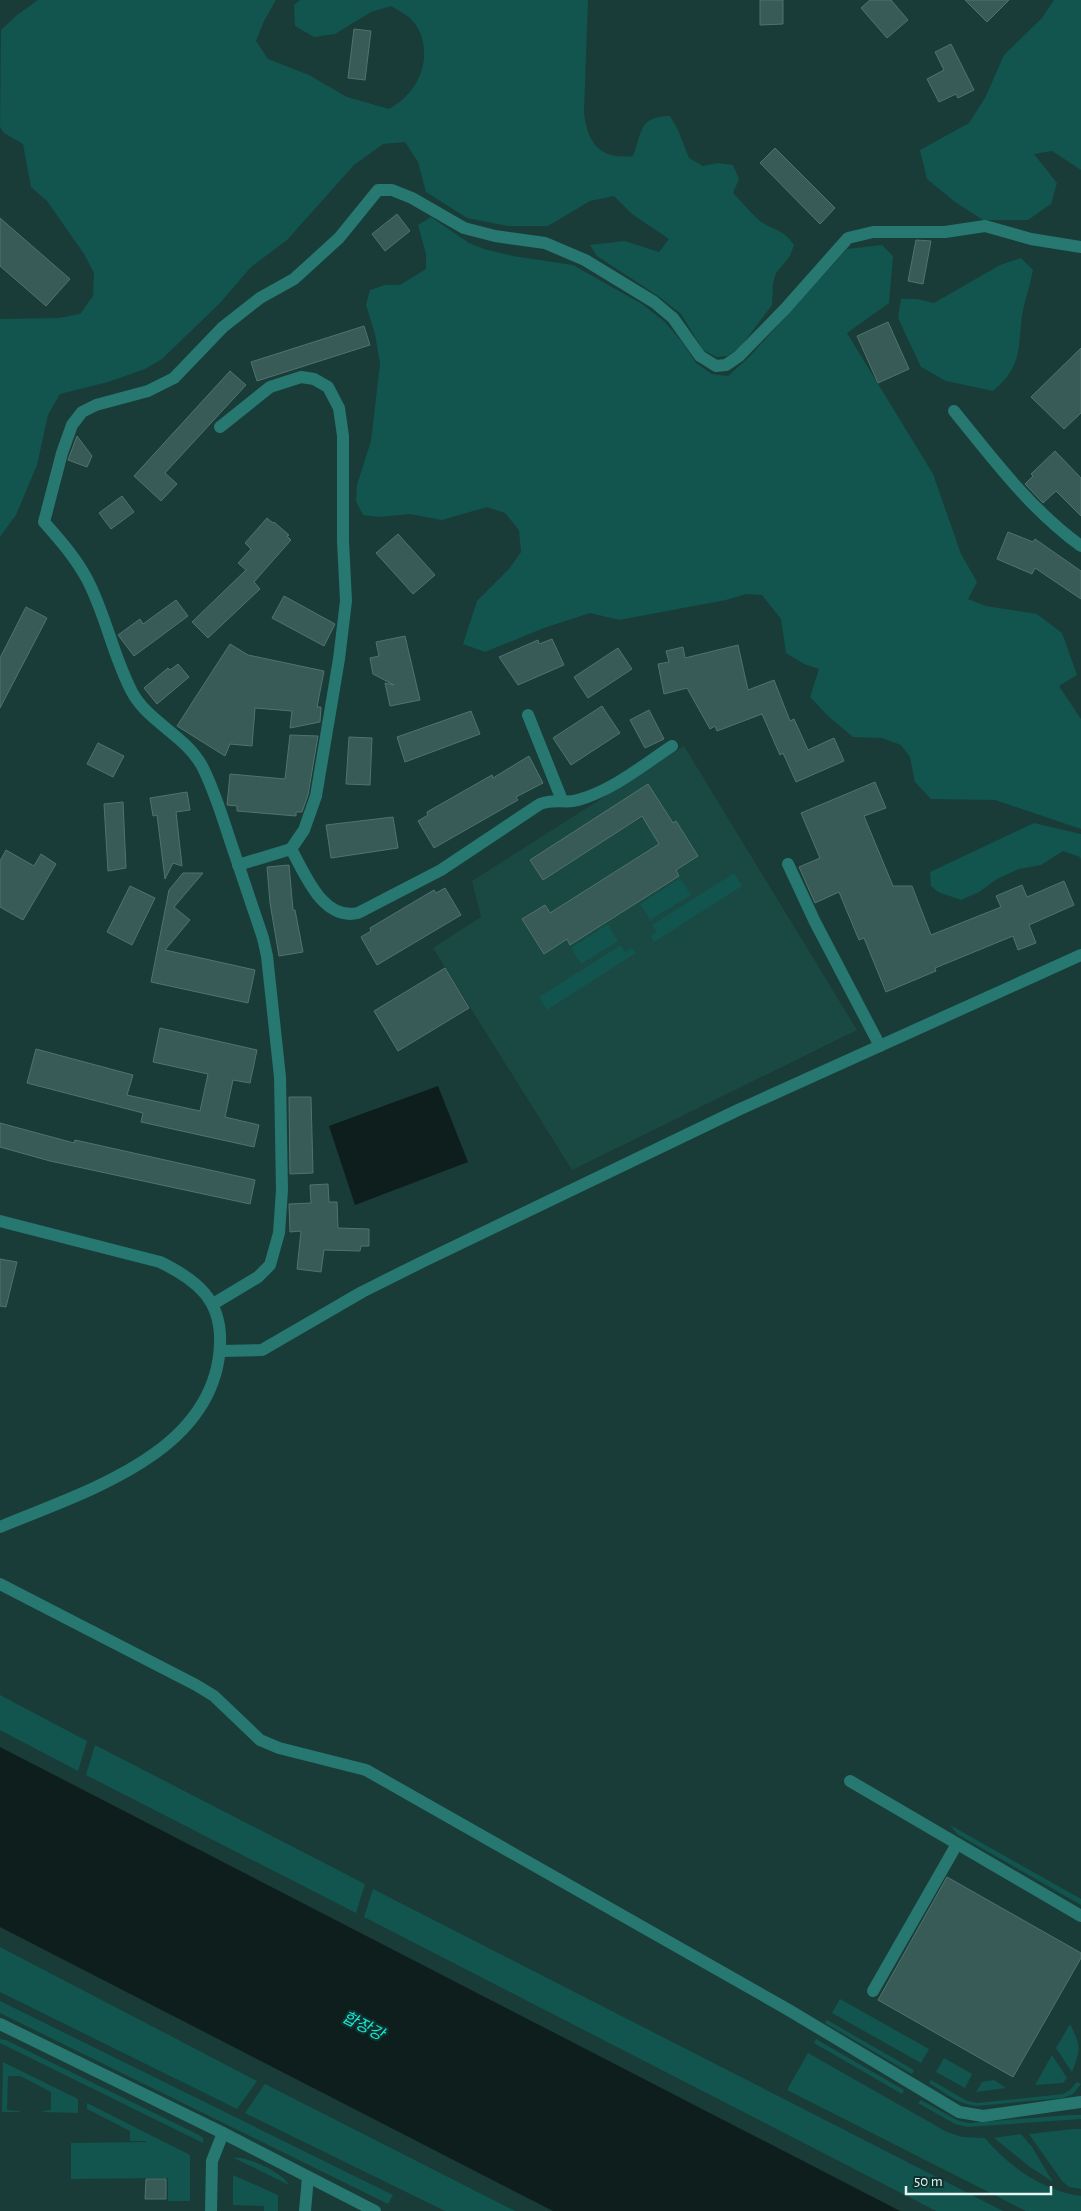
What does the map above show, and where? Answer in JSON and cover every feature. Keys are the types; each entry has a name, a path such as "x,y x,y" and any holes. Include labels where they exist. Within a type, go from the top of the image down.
{"street":[{"path":"213,1304 258,1277 270,1265 279,1233 282,1190 280,1077 267,956 263,938 220,811 202,766 189,747 134,695 122,671 103,617 87,580 71,553 44,522 62,452 72,425 82,412 96,405 148,391 174,378 223,327 260,298 294,279 332,244 378,190 392,190 412,198 464,228 495,236 545,243 585,260 654,302 673,318 700,356 716,366 726,365 739,356 785,309 848,238 873,232 944,232 986,226 1031,239 1081,247"},
{"path":"220,427 270,387 301,377 314,379 328,387 339,408 343,436 343,541 346,601 339,659 316,796 304,830 291,849 238,865"},
{"path":"954,410 1016,487 1045,517 1081,546"},
{"path":"528,715 562,800"},
{"path":"291,849 316,893 325,903 338,912 358,913 441,870 540,804 550,800 576,801 612,786 672,746"},
{"path":"788,864 815,922 880,1046"},
{"path":"220,1351 262,1350 362,1292 420,1263 738,1110 1081,955"},
{"path":"0,1221 160,1262 180,1272 200,1289 213,1304 220,1334 220,1351 213,1382 200,1408 192,1421 161,1449 113,1479 0,1527"},
{"path":"0,1584 196,1685 214,1696 260,1740 279,1748 366,1770 787,2009 959,2112 983,2116 1081,2102"},
{"path":"850,1781 1081,1916"},
{"path":"873,1991 957,1844"},
{"path":"0,2024 223,2133 375,2211"},
{"path":"211,2211 212,2161 223,2133"},
{"path":"305,2211 308,2177"}],"shaded area":[{"path":"38,0 276,0 264,21 256,41 268,59 309,75 347,97 389,109 403,99 414,87 422,68 424,47 422,37 411,19 391,6 371,12 335,34 314,37 295,26 294,5 300,0 588,0 584,112 588,133 592,141 598,148 612,155 622,157 633,156 643,127 652,119 670,116 678,130 689,158 703,166 718,163 733,165 739,179 733,193 759,220 786,235 794,245 790,256 776,273 773,283 772,305 739,349 727,356 717,357 703,350 681,314 658,296 597,256 590,245 625,241 659,252 669,239 632,214 614,196 590,201 548,226 508,226 467,218 426,192 418,162 405,142 383,144 354,165 287,240 251,267 220,303 162,359 145,369 108,382 60,394 48,415 37,465 16,515 0,537 0,319 59,318 80,314 93,296 94,273 84,254 47,201 31,187 23,144 4,133 0,127 1,30 17,15"},
{"path":"1054,0 1081,0 1081,170 1052,151 1034,154 1057,183 1051,204 1028,220 983,220 955,202 927,179 920,150 969,123 985,98 1004,55 1042,18"},
{"path":"431,217 469,243 484,249 513,256 573,265 642,304 665,322 696,363 712,374 728,376 749,357 847,249 882,245 893,256 889,303 847,333 933,474 961,554 977,582 968,599 986,606 1037,614 1062,633 1077,675 1059,686 1081,719 1081,829 995,800 931,799 915,782 910,757 901,745 882,738 853,737 828,716 810,697 819,669 804,664 786,653 781,619 762,595 746,594 726,600 619,620 590,613 544,628 485,652 463,644 477,601 509,569 521,552 519,530 505,513 487,507 442,520 410,514 379,517 363,515 356,501 357,485 371,441 380,364 375,334 366,305 370,290 385,285 400,285 426,269 426,254 418,225"},
{"path":"1021,258 1033,270 1022,315 1017,357 1009,374 1002,382 993,391 946,381 921,367 898,318 901,299 917,299 934,303 1000,265"},
{"path":"684,746 857,1030 572,1170 433,948 481,917 472,881"},
{"path":"1034,823 1081,834 1081,860 1080,857 1063,851 1041,865 1019,869 997,879 979,892 961,900 938,892 931,886 930,872"},
{"path":"734,873 742,886 654,942 651,936 657,932 652,925"},
{"path":"680,878 691,895 650,920 640,904"},
{"path":"608,924 618,941 581,964 571,948"},
{"path":"621,945 625,952 632,948 636,953 547,1010 539,997"},
{"path":"0,1695 87,1741 78,1771 0,1730"},
{"path":"95,1745 365,1884 356,1913 86,1775"},
{"path":"950,1825 1081,1899 1081,1905 957,1834"},
{"path":"373,1889 1003,2211 936,2211 364,1917"},
{"path":"0,1947 257,2081 237,2109 0,1992"},
{"path":"840,1999 929,2049 921,2063 832,2013"},
{"path":"0,2001 393,2195 388,2204 0,2013"},
{"path":"827,2020 914,2070 912,2074 825,2023"},
{"path":"1070,2024 1078,2043 1077,2058 1072,2072 1056,2048"},
{"path":"0,2039 6,2040 199,2135 203,2138 203,2143 0,2043"},
{"path":"816,2039 904,2090 902,2094 814,2043"},
{"path":"808,2053 947,2132 962,2137 985,2138 1005,2159 1028,2176 1054,2189 1081,2196 1081,2211 1026,2211 787,2090"},
{"path":"1052,2055 1067,2078 1063,2083 1035,2085"},
{"path":"944,2058 972,2074 965,2088 936,2072"},
{"path":"3,2062 78,2099 78,2113 43,2112 51,2110 51,2092 20,2076 8,2076 7,2110 20,2111 2,2112"},
{"path":"931,2080 967,2101 978,2103 1063,2094 1070,2090 1077,2082 1081,2084 1073,2094 1063,2098 977,2106 964,2103 952,2097 929,2083"},
{"path":"994,2080 1006,2088 976,2092 982,2082"},
{"path":"265,2084 515,2211 445,2211 245,2113"},
{"path":"921,2100 957,2120 969,2123 1069,2115 1081,2115 1081,2119 968,2127 955,2124 918,2103"},
{"path":"87,2103 190,2155 190,2201 168,2201 168,2178 71,2179 71,2143 146,2142 130,2141 130,2131 87,2109"},
{"path":"1081,2129 1081,2189 1069,2187 1062,2181 1029,2134"},
{"path":"1021,2134 1032,2147 1053,2182 1030,2167 994,2138"},
{"path":"234,2158 255,2162 264,2166 279,2175 289,2185"},
{"path":"233,2175 278,2195 278,2211 264,2211 264,2206 233,2205"}],"water":[{"path":"438,1086 468,1162 355,1205 329,1126"},
{"name":"합장강","path":"0,1747 900,2211 553,2211 0,1927"}],"building":[{"path":"760,0 783,0 783,24 760,25"},
{"path":"870,0 891,0 908,20 887,38 861,8"},
{"path":"965,0 1009,0 987,22"},
{"path":"354,29 371,31 365,80 348,78"},
{"path":"951,44 974,90 958,98 956,94 939,102 927,79 944,70 935,52"},
{"path":"775,148 835,208 820,224 760,163"},
{"path":"397,214 410,231 385,251 372,234"},
{"path":"0,218 70,279 46,306 0,266"},
{"path":"916,240 931,241 923,284 908,281"},
{"path":"888,322 909,369 878,383 857,336"},
{"path":"364,326 370,345 257,381 251,362"},
{"path":"1081,348 1081,413 1064,429 1031,397"},
{"path":"230,371 246,385 165,473 177,484 161,501 134,476"},
{"path":"77,436 92,456 87,467 68,460"},
{"path":"1055,451 1081,478 1081,516 1056,491 1043,503 1025,484 1033,476 1031,474"},
{"path":"122,496 134,512 111,529 99,513"},
{"path":"267,518 289,535 287,536 291,540 254,582 260,589 208,638 192,622 246,570 238,563 251,549 245,543"},
{"path":"1008,532 1033,542 1035,539 1081,571 1081,599 1035,568 1032,574 997,559"},
{"path":"398,534 435,575 413,594 376,553"},
{"path":"284,596 335,624 324,646 272,618"},
{"path":"176,600 188,616 134,656 118,635 140,619 143,624"},
{"path":"26,607 47,618 0,708 0,658"},
{"path":"405,636 420,700 390,706 385,683 394,685 373,674 370,658 379,656 376,642"},
{"path":"552,639 564,665 518,685 499,657 538,640 539,644"},
{"path":"230,644 248,655 324,671 317,707 321,707 320,722 290,728 292,711 255,708 252,746 230,744 225,756 177,726"},
{"path":"738,645 748,690 774,680 790,721 794,719 808,750 834,738 844,761 796,782 783,753 780,755 762,714 717,731 715,726 710,729 687,688 664,694 658,664 669,662 666,651 683,647 685,658"},
{"path":"618,648 632,669 588,698 574,677"},
{"path":"178,664 189,677 157,704 144,688 168,668 170,670"},
{"path":"602,706 620,733 571,765 553,738"},
{"path":"649,710 664,739 645,748 630,720"},
{"path":"471,711 480,734 405,762 397,737"},
{"path":"290,735 318,736 308,795 302,812 296,812 296,816 237,811 237,806 227,805 230,774 285,779"},
{"path":"349,737 372,738 370,785 346,784"},
{"path":"98,743 124,756 113,777 87,764"},
{"path":"529,756 543,783 516,797 518,800 434,848 418,821 428,815 427,812 492,775 493,778"},
{"path":"875,782 886,808 864,816 893,886 912,886 931,935 1001,907 996,896 1022,885 1027,897 1064,881 1074,905 1029,925 1036,943 1018,950 1013,936 935,968 936,971 886,992 864,938 859,940 839,892 815,903 799,867 820,858 801,813"},
{"path":"648,784 673,823 676,821 698,856 676,870 679,876 570,945 567,939 544,954 522,919 545,905 550,913 659,844 642,816 543,880 530,860"},
{"path":"187,792 190,810 176,812 182,866 173,863 165,879 157,815 153,816 150,798"},
{"path":"123,802 126,868 108,871 104,804"},
{"path":"393,817 398,848 331,858 326,825"},
{"path":"6,850 34,866 41,854 56,864 23,920 0,907 0,861"},
{"path":"289,865 293,910 295,910 303,952 279,956 270,903 267,867"},
{"path":"183,873 203,873 174,907 190,920 165,950 255,970 248,1003 151,982 169,890"},
{"path":"130,886 155,898 132,945 107,932"},
{"path":"445,888 461,915 377,965 361,937 371,931 370,928 434,890 436,893"},
{"path":"445,968 469,1008 398,1051 374,1011"},
{"path":"160,1028 257,1050 250,1083 233,1080 225,1117 259,1125 254,1147 141,1122 143,1113 27,1083 36,1049 133,1075 127,1095 200,1111 208,1074 153,1062"},
{"path":"289,1097 311,1097 313,1173 290,1174"},
{"path":"0,1123 74,1143 75,1140 255,1180 250,1204 50,1161 0,1147"},
{"path":"328,1184 329,1202 337,1202 338,1228 369,1229 369,1246 361,1246 360,1251 324,1250 321,1272 297,1269 301,1231 290,1232 289,1204 311,1203 310,1185"},
{"path":"0,1259 17,1262 6,1307 0,1306"},
{"path":"947,1877 1081,1953 1081,1958 1013,2077 878,2000"},
{"path":"146,2179 166,2179 166,2199 145,2199"}]}
